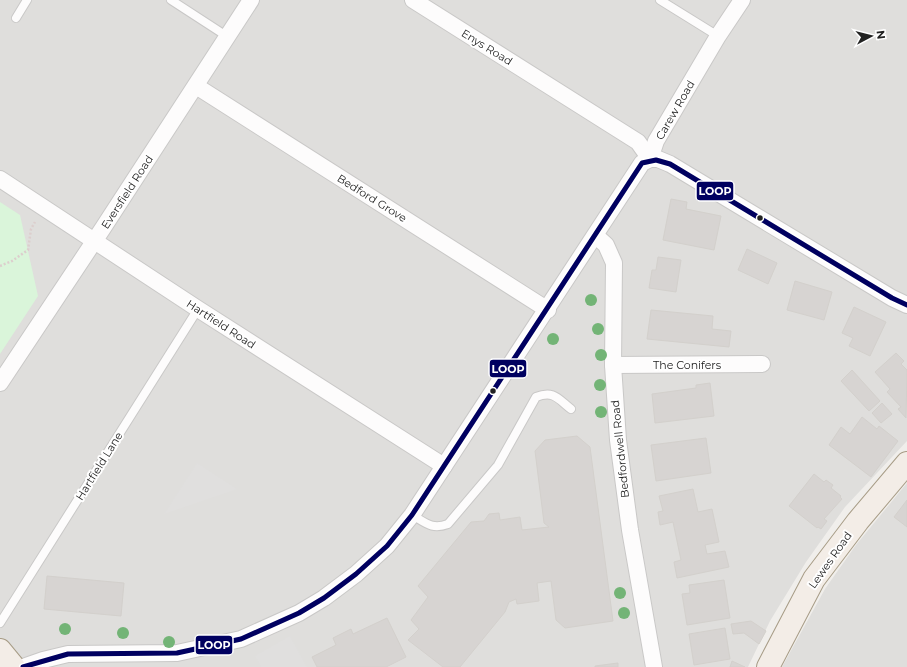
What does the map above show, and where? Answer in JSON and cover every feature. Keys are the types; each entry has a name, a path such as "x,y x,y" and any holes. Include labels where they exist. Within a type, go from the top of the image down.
{"main road":[{"name":"Lewes Road","path":"768,667 814,579 858,521 907,463"},
{"path":"0,650 14,667"}],"street":[{"name":"Eversfield Road","path":"0,383 251,0"},
{"name":"Enys Road","path":"413,0 638,142 650,159"},
{"name":"Carew Road","path":"23,667 68,654 177,653 241,639 299,612 324,598 356,574 387,546 412,515 548,310 642,163 650,159 656,141 718,36 742,0"},
{"name":"Bedford Grove","path":"196,86 548,310"},
{"path":"650,159 658,159 670,164 885,294 907,305"},
{"name":"Hartfield Road","path":"0,179 198,309 444,466"},
{"name":"Bedfordwell Road","path":"596,236 606,245 614,262 613,365 618,440 630,530 654,667"},
{"name":"The Conifers","path":"613,365 762,364"}],"lane":[{"path":"16,18 27,0"},
{"path":"171,0 228,37"},
{"path":"660,0 718,36"},
{"name":"Hartfield Lane","path":"0,623 198,309"},
{"path":"412,515 429,525 439,528 448,524 498,465 536,397 545,394 552,394 571,409"}],"path":[{"path":"0,266 28,250 31,229 43,206"}],"shaded area":[{"path":"0,0 907,0 907,441 845,507 806,562 770,621 748,667 0,667"},
{"path":"197,463 237,489 164,514"},
{"path":"907,483 907,667 782,667 825,589 856,545"},
{"path":"290,636 307,667 261,667 255,656"}],"green space":[{"path":"0,202 20,215 38,296 0,354"}],"building":[{"path":"671,199 687,202 686,209 721,216 714,250 663,240"},
{"path":"747,249 777,263 768,284 738,270"},
{"path":"658,257 681,260 676,292 649,288 652,270 656,270"},
{"path":"795,281 832,292 824,320 787,310"},
{"path":"854,307 886,322 870,356 849,346 853,338 842,333"},
{"path":"651,310 713,316 712,329 731,331 729,347 647,339"},
{"path":"896,353 904,361 901,364 907,370 906,418 898,409 901,407 887,392 890,389 875,372"},
{"path":"852,370 880,401 869,411 841,381"},
{"path":"710,383 714,416 655,423 652,394 696,388 696,385"},
{"path":"882,403 892,414 881,423 872,413"},
{"path":"862,417 877,429 879,426 898,441 871,477 829,445 841,427 850,434"},
{"path":"577,436 590,447 613,621 565,628 556,620 551,581 537,583 539,601 517,604 516,599 509,602 505,612 460,667 443,667 408,640 419,629 411,620 428,597 418,586 471,522 484,521 489,514 499,513 500,520 520,517 522,530 549,527 544,523 535,451 545,440"},
{"path":"706,438 711,473 656,481 651,445"},
{"path":"814,474 824,482 826,480 833,485 831,488 841,496 840,497 842,499 824,519 827,521 821,529 818,527 817,528 789,506"},
{"path":"693,489 698,512 712,509 719,542 705,545 707,554 725,551 729,567 677,578 674,562 681,560 673,522 660,525 658,512 663,511 659,496"},
{"path":"907,500 907,527 894,517"},
{"path":"47,576 124,583 121,616 44,609"},
{"path":"724,580 730,618 687,625 682,594 690,593 689,585"},
{"path":"387,618 406,657 386,667 317,667 312,657 336,645 333,638 351,629 353,634"},
{"path":"751,621 766,631 759,644 744,633 733,634 731,624"},
{"path":"725,628 730,659 694,665 689,634"},
{"path":"732,661 745,667 730,667"},
{"path":"618,663 618,667 595,667 595,666"}],"transit line":[{"name":"LOOP","path":"23,667 68,654 177,653 241,639 299,613 324,598 356,574 387,546 412,515 642,163 656,160 670,164 892,298 907,305"}]}
